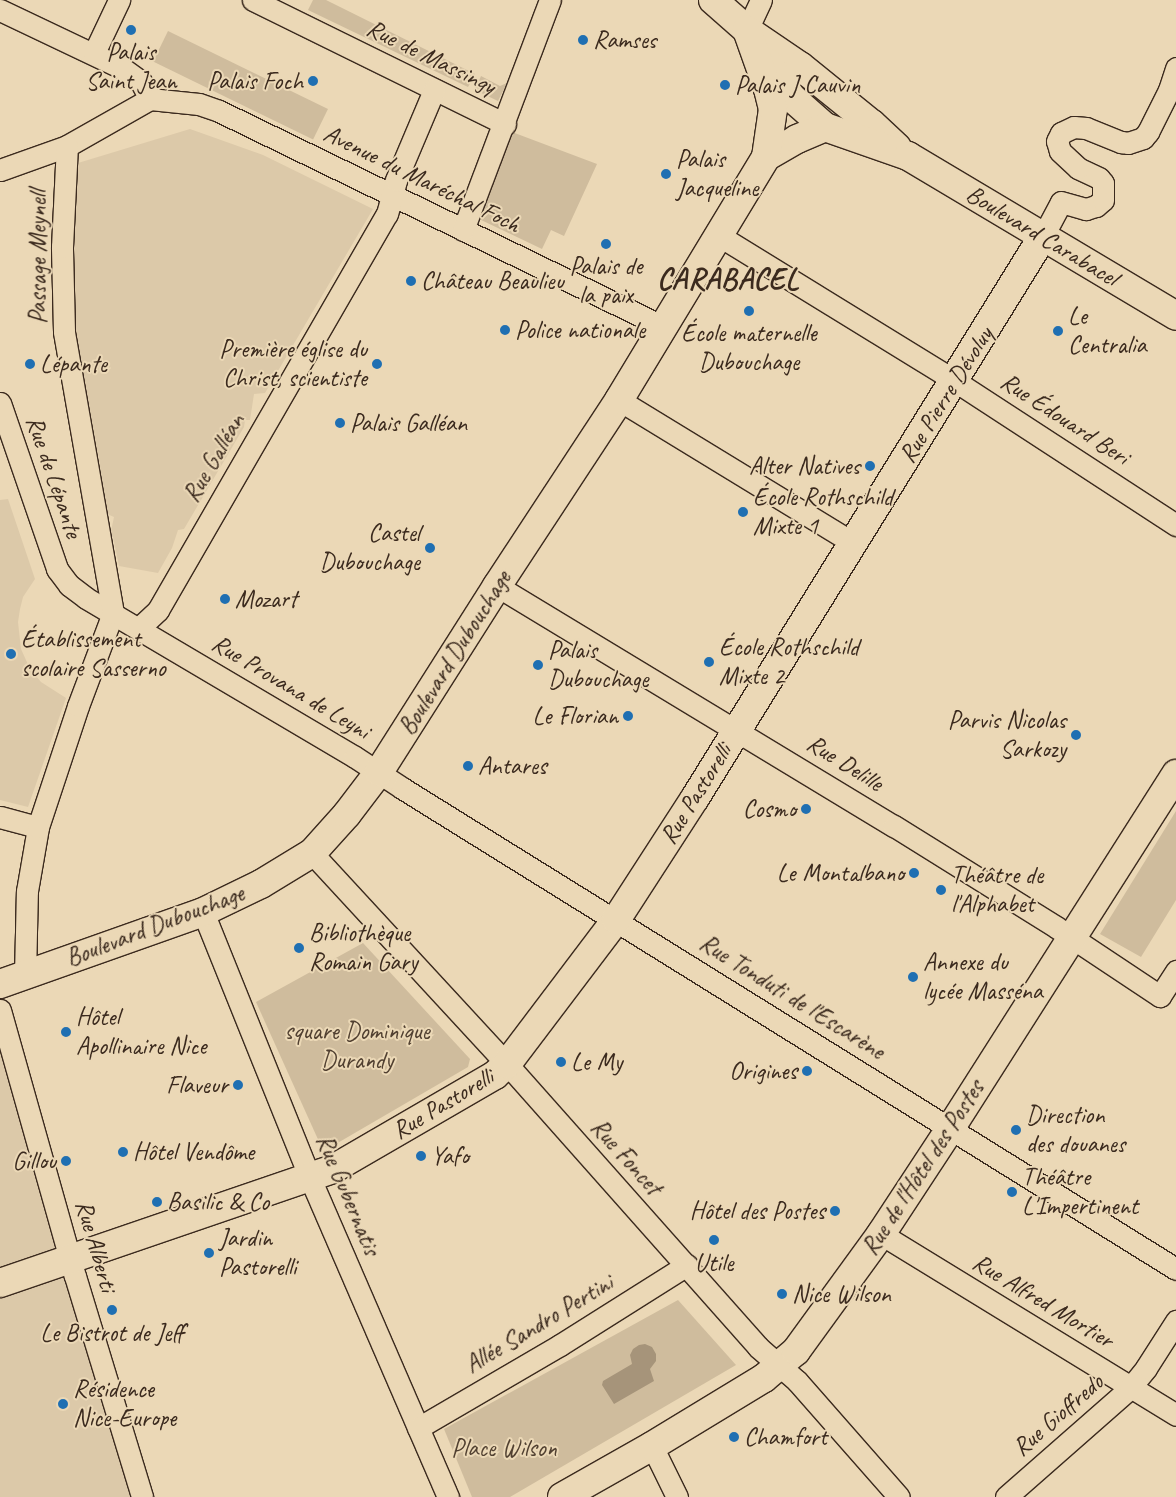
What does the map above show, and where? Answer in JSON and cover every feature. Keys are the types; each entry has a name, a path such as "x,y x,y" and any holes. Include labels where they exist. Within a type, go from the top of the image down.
{"main road":[{"path":"713,0 747,30"},
{"name":"Boulevard Dubouchage","path":"0,984 203,912 261,884 312,853 347,814 379,772 497,586 619,400 766,157 773,109 768,89 747,30"},
{"name":"Boulevard Carabacel","path":"747,30 791,97 826,127 908,156"},
{"name":"Boulevard Carabacel","path":"747,30 800,66 872,124 908,156 1176,316"},
{"name":"Boulevard Dubouchage","path":"766,157 797,138 826,127"},
{"name":"Rue Pierre Dévoluy","path":"736,730 955,381 1043,236"},
{"name":"Rue Pastorelli","path":"0,1283 333,1169 495,1075 507,1064 616,920 696,798 736,730"},
{"name":"Rue de l'Hôtel des Postes","path":"562,1497 652,1446 780,1366 796,1351 881,1234 1176,774"}],"street":[{"path":"94,54 119,0"},
{"name":"Rue de Massingy","path":"253,0 505,124"},
{"path":"463,230 505,124 550,0"},
{"path":"747,30 760,0"},
{"path":"0,10 94,54 141,82 150,100 67,146 0,170"},
{"path":"1043,236 1061,202 1086,209 1096,206 1103,200 1103,183 1099,178 1078,168 1060,151 1057,141 1061,134 1074,127 1086,128 1120,142 1128,143 1143,138 1148,132 1169,90 1176,68"},
{"name":"Rue Galléan","path":"138,628 158,610 387,214 396,180 434,90"},
{"name":"Avenue du Maréchal Foch","path":"150,100 180,101 218,111 664,327"},
{"name":"Passage Meynell","path":"67,146 62,247 64,331 113,613"},
{"name":"Rue Édouard Beri","path":"718,235 955,381 1176,525"},
{"path":"619,400 853,544"},
{"name":"Rue de Lépante","path":"0,403 57,569"},
{"name":"Rue Provana de Leyni","path":"57,569 69,585 113,613 379,772"},
{"name":"Rue Delille","path":"497,586 773,751 1072,937 1160,996 1176,971"},
{"path":"25,976 27,891 38,827 78,706 113,613"},
{"name":"Rue Tonduti de l'Escarène","path":"379,772 1176,1269"},
{"path":"0,818 38,827"},
{"name":"Rue Foncet","path":"312,853 507,1064 758,1347 797,1381 899,1497"},
{"name":"Rue Gubernatis","path":"203,912 310,1178 448,1497"},
{"name":"Rue Alberti","path":"0,1010 71,1259 142,1497"},
{"name":"Rue Alfred Mortier","path":"881,1234 1176,1415"},
{"name":"Allée Sandro Pertini","path":"418,1428 568,1340 687,1265"},
{"name":"Rue Gioffredo","path":"1006,1497 1130,1388 1146,1368 1176,1321"},
{"path":"652,1446 677,1497"}],"shaded area":[{"path":"190,129 263,155 373,209 265,393 254,394 250,420 245,420 244,427 184,529 178,530 172,548 158,573 119,566 113,537 110,536 114,517 107,514 98,453 95,453 75,349 73,264 78,163"},
{"name":"Établissement scolaire Sasserno","path":"8,499 35,579 23,597 20,609 18,622 21,649 30,669 41,682 66,698 28,807 0,800 0,500"},
{"path":"0,1044 134,1497 0,1497"},
{"path":"645,1344 652,1347 656,1354 656,1361 650,1369 654,1381 614,1404 602,1385 603,1381 632,1364 630,1355 633,1349"}],"green space":[{"path":"313,0 326,0 475,74 468,87 308,10"},
{"path":"168,31 328,109 313,140 153,62"},
{"path":"481,76 500,86 507,83 498,101 475,90"},
{"path":"512,132 597,164 564,236 551,230 542,249 479,219"},
{"path":"1176,811 1176,900 1141,957 1100,934"},
{"name":"square Dominique Durandy","path":"363,943 470,1059 468,1067 329,1148 321,1146 256,1002"},
{"name":"Place Wilson","path":"678,1300 736,1365 510,1497 472,1497 444,1429"}],"place":[{"name":"Palais Saint Jean","path":"131,30"},
{"name":"Ramses","path":"583,40"},
{"name":"Palais Foch","path":"313,81"},
{"name":"Palais J Cauvin","path":"725,85"},
{"name":"Palais Jacqueline","path":"666,174"},
{"name":"Palais de la paix","path":"606,244"},
{"name":"Château Beaulieu","path":"411,281"},
{"name":"École maternelle Dubouchage","path":"749,311"},
{"name":"Police nationale","path":"505,330"},
{"name":"Le Centralia","path":"1058,331"},
{"name":"Lépante","path":"30,364"},
{"name":"Première église du Christ, scientiste","path":"377,364"},
{"name":"Palais Galléan","path":"340,423"},
{"name":"Alter Natives","path":"870,466"},
{"name":"École Rothschild Mixte 1","path":"743,512"},
{"name":"Castel Dubouchage","path":"430,548"},
{"name":"Mozart","path":"225,599"},
{"name":"Établissement scolaire Sasserno","path":"11,654"},
{"name":"École Rothschild Mixte 2","path":"709,662"},
{"name":"Palais Dubouchage","path":"538,665"},
{"name":"Le Florian","path":"628,716"},
{"name":"Parvis Nicolas Sarkozy","path":"1076,735"},
{"name":"Antares","path":"468,766"},
{"name":"Cosmo","path":"806,809"},
{"name":"Le Montalbano","path":"914,873"},
{"name":"Théâtre de l'Alphabet","path":"941,890"},
{"name":"Bibliothèque Romain Gary","path":"299,948"},
{"name":"Annexe du lycée Masséna","path":"913,977"},
{"name":"Hôtel Apollinaire Nice","path":"66,1032"},
{"name":"Le My","path":"561,1062"},
{"name":"Origines","path":"807,1071"},
{"name":"Flaveur","path":"238,1085"},
{"name":"Direction des douanes","path":"1016,1130"},
{"name":"Hôtel Vendôme","path":"123,1152"},
{"name":"Yafo","path":"421,1156"},
{"name":"Gillou","path":"66,1161"},
{"name":"Théâtre L'Impertinent","path":"1012,1192"},
{"name":"Basilic & Co","path":"157,1202"},
{"name":"Hôtel des Postes","path":"835,1211"},
{"name":"Utile","path":"714,1240"},
{"name":"Jardin Pastorelli","path":"209,1253"},
{"name":"Nice Wilson","path":"782,1294"},
{"name":"Le Bistrot de Jeff","path":"112,1310"},
{"name":"Résidence Nice-Europe","path":"63,1404"},
{"name":"Chamfort","path":"734,1437"}],"district":[{"name":"CARABACEL","path":"728,279"}]}
